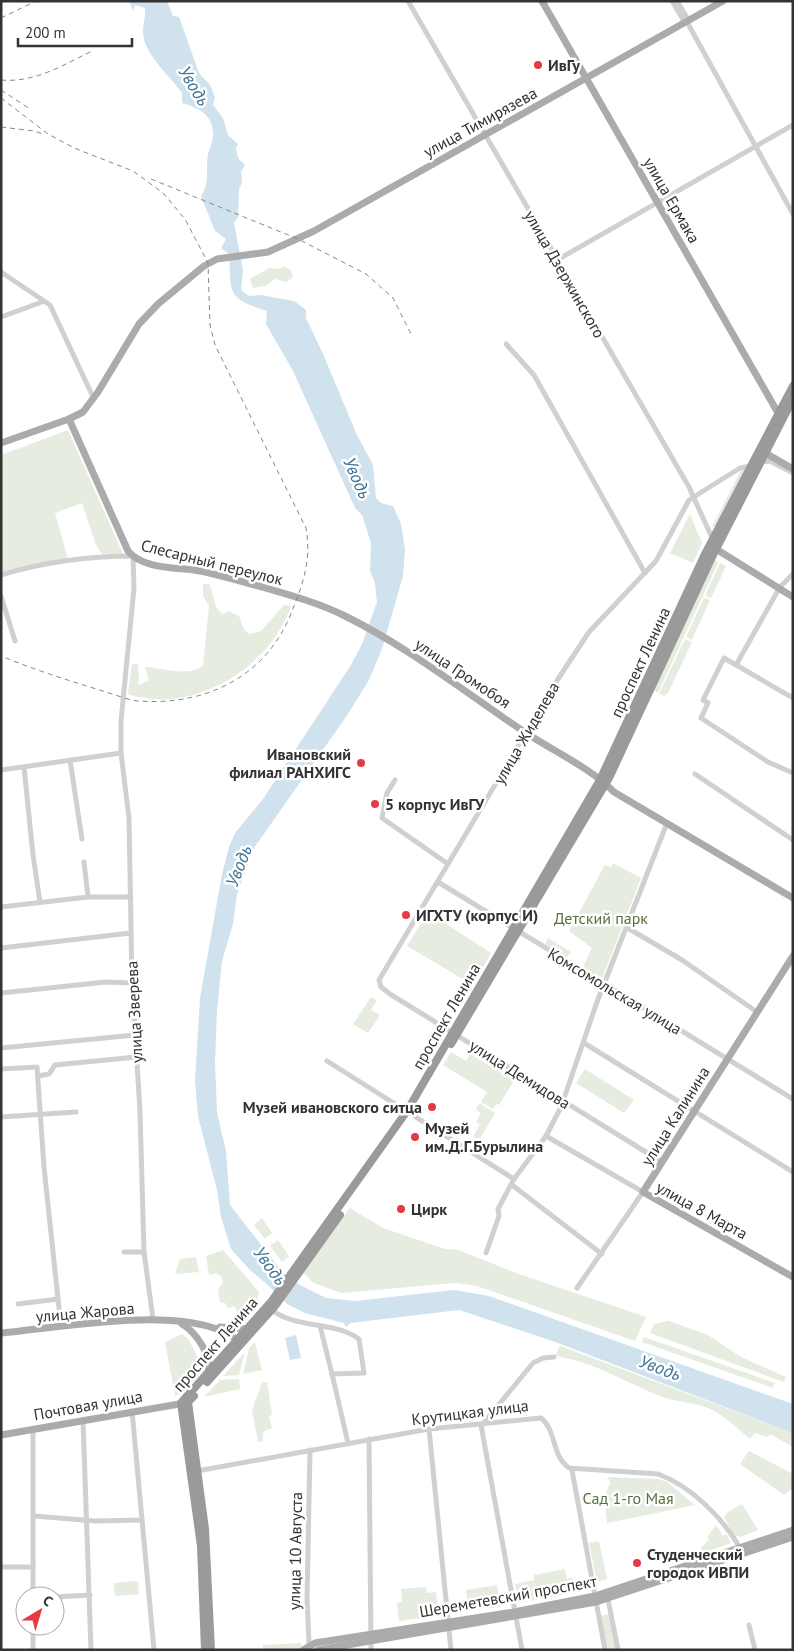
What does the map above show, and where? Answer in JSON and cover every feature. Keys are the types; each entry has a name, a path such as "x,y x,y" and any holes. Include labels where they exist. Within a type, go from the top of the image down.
{"highway":[{"name":"проспект Ленина","path":"516,930 603,782 716,549 761,462 763,452 793,386"},
{"name":"проспект Ленина","path":"780,416 793,399"},
{"name":"проспект Ленина","path":"184,1403 272,1306 409,1112 454,1033 597,798 712,540 751,466 763,452"},
{"name":"проспект Ленина","path":"206,1650 201,1546 184,1403 207,1375 240,1342 247,1329 272,1306"},
{"name":"проспект Ленина","path":"184,1403 197,1471 205,1529 211,1650"}],"main road":[{"name":"улица Ермака","path":"542,1 780,416"},
{"name":"улица Тимирязева","path":"94,399 132,334 148,313 204,266 224,258 247,257 268,252 314,231 723,1"},
{"path":"1,443 69,419 83,412 94,399"},
{"path":"69,419 99,490 128,551 133,556"},
{"path":"763,452 793,469"},
{"path":"716,549 780,587 793,597"},
{"name":"Слесарный переулок","path":"133,556 152,564 200,572 298,597"},
{"name":"улица Громобоя","path":"298,597 330,609 360,624 432,666 527,733 603,782 614,792 793,902"},
{"name":"улица Громобоя","path":"603,782 613,794 793,898"},
{"path":"597,798 607,793 613,794"},
{"name":"улица Калинина","path":"642,1192 793,956"},
{"name":"улица 8 Марта","path":"642,1192 793,1278"},
{"name":"улица Жарова","path":"1,1333 153,1319 206,1326"},
{"path":"172,1321 189,1328 197,1336 208,1364 207,1375"},
{"path":"206,1326 247,1329"},
{"path":"206,1326 228,1333 240,1342"},
{"name":"Почтовая улица","path":"1,1435 132,1410 184,1403"},
{"path":"1,1431 10,1434"},
{"name":"Шереметевский проспект","path":"596,1599 608,1599 741,1551 793,1530"},
{"name":"Шереметевский проспект","path":"306,1647 515,1615 596,1599 741,1551 793,1537"},
{"name":"Шереметевский проспект","path":"318,1650 371,1637"}],"street":[{"name":"улица Дзержинского","path":"408,1 694,495 716,549"},
{"path":"672,1 687,22"},
{"path":"677,1 754,147 793,214"},
{"path":"557,260 793,125"},
{"path":"1,272 42,302 50,305 94,399"},
{"path":"1,317 42,302"},
{"path":"506,344 534,375 645,573"},
{"path":"761,462 770,461 793,473"},
{"path":"694,495 740,468 751,466"},
{"name":"улица Жиделева","path":"380,986 379,980 584,638 659,558 679,516 694,495"},
{"name":"Слесарный переулок","path":"1,575 30,566 68,560 133,556"},
{"name":"улица Зверева","path":"133,556 134,588 123,704 121,753 129,818 132,983 140,1120 144,1252 153,1319"},
{"path":"736,665 780,587 793,574"},
{"path":"1,596 15,642"},
{"path":"793,698 724,658 703,700 708,702 701,718 768,762 793,773"},
{"path":"1,770 121,753"},
{"path":"70,760 82,839"},
{"path":"24,767 40,902"},
{"path":"695,774 793,840"},
{"path":"395,780 387,793 382,818 448,864"},
{"path":"486,1253 499,1216 498,1209 513,1182 546,1136 563,1101 604,985 666,825"},
{"path":"84,862 88,897"},
{"name":"Комсомольская улица","path":"438,882 793,1099"},
{"path":"1,906 88,897 131,897"},
{"path":"626,927 694,968 757,1012"},
{"path":"1,948 131,932"},
{"path":"1,993 106,982 132,983"},
{"name":"улица Демидова","path":"380,986 662,1162"},
{"path":"1,1048 135,1035"},
{"path":"584,1043 793,1172"},
{"path":"38,1076 49,1074 56,1065 136,1057"},
{"path":"327,1061 409,1112 513,1182 602,1254"},
{"path":"1,1069 37,1067 44,1167 61,1327"},
{"path":"1,1117 76,1112"},
{"name":"улица 8 Марта","path":"546,1136 642,1192"},
{"name":"улица Калинина","path":"578,1288 642,1192"},
{"path":"124,1252 144,1252"},
{"path":"18,1304 58,1299"},
{"path":"272,1306 320,1326 348,1330 359,1339 364,1373 332,1374"},
{"path":"320,1326 348,1443"},
{"path":"522,1650 481,1425 533,1363 543,1358 554,1357"},
{"path":"132,1410 154,1650"},
{"name":"Крутицкая улица","path":"197,1471 429,1429 542,1418 548,1425 558,1457 572,1470"},
{"path":"83,1420 88,1519 91,1650"},
{"path":"33,1429 33,1586"},
{"path":"429,1429 447,1625 451,1650"},
{"path":"369,1439 371,1650"},
{"name":"улица 10 Августа","path":"306,1647 310,1450"},
{"path":"604,1650 572,1470 658,1474 669,1478 720,1520 741,1551"},
{"path":"34,1516 142,1520"},
{"path":"1,1567 33,1568"},
{"path":"65,1596 90,1595"},
{"path":"608,1599 618,1650"},
{"path":"749,1625 754,1650"},
{"path":"33,1636 33,1650"}],"green space":[{"path":"283,266 290,269 293,277 286,282 275,279 266,286 253,288 250,279 269,268 280,269"},
{"path":"68,430 123,554 102,554 96,545 82,503 55,513 68,559 1,575 1,455"},
{"path":"742,468 745,470 716,527 712,527"},
{"path":"690,514 702,543 693,563 670,553"},
{"path":"715,560 718,563 658,693 654,690"},
{"path":"720,563 726,566 711,598 705,596"},
{"path":"203,584 209,584 217,609 224,614 228,611 239,616 244,630 250,634 261,631 284,605 291,606 281,628 266,649 247,667 226,681 202,692 178,698 153,699 128,694 132,664 138,664 139,685 149,680 145,667 190,671 203,666 209,606 203,596"},
{"path":"704,598 710,600 692,640 686,637"},
{"path":"685,639 692,642 668,693 664,696 659,694"},
{"name":"Детский парк","path":"613,863 641,878 601,981 582,969 592,948 569,931 605,865 611,867"},
{"path":"428,912 491,953 473,985 407,946"},
{"path":"548,938 571,952 567,957 545,944"},
{"path":"371,997 377,1000 371,1010 380,1015 368,1033 353,1024"},
{"path":"451,1052 466,1061 470,1054 514,1081 499,1105 496,1104 493,1109 481,1102 487,1092 443,1065"},
{"path":"585,1069 634,1100 624,1113 576,1083"},
{"path":"479,1103 495,1113 479,1140 473,1137 480,1124 476,1122 481,1113 476,1110"},
{"path":"350,1208 383,1228 445,1249 458,1250 519,1274 646,1317 635,1341 477,1286 455,1283 341,1293 314,1283 303,1273"},
{"path":"262,1218 272,1233 265,1239 254,1225"},
{"path":"278,1240 289,1256 282,1262 270,1246"},
{"path":"223,1250 259,1292 257,1306 245,1322 241,1322 235,1306 228,1308 225,1303 220,1302 218,1289 223,1283 221,1276 216,1273 209,1275 206,1256"},
{"path":"196,1257 199,1272 175,1274 180,1259"},
{"path":"669,1321 708,1335 741,1357 786,1377 784,1382 650,1333 654,1324"},
{"path":"182,1334 188,1339 204,1369 182,1393 175,1396 165,1342"},
{"path":"644,1337 775,1383 773,1388 642,1342"},
{"path":"255,1342 262,1370 243,1374 249,1348"},
{"path":"560,1346 793,1433 793,1447 770,1434 767,1437 755,1433 750,1439 724,1417 708,1408 663,1397 597,1368 555,1356"},
{"path":"245,1352 239,1375 223,1376"},
{"path":"239,1379 240,1389 204,1397 220,1380"},
{"path":"267,1382 272,1415 269,1416 272,1428 263,1432 263,1441 258,1442 252,1410 262,1383"},
{"path":"749,1451 793,1474 793,1488 784,1495 740,1464"},
{"name":"Сад 1-го Мая","path":"608,1477 658,1479 667,1482 695,1505 607,1523 604,1498 610,1483"},
{"path":"742,1504 758,1530 741,1537 734,1535 724,1517 728,1512"},
{"path":"716,1525 723,1536 726,1534 731,1543 700,1554 699,1551 709,1539 707,1537"},
{"path":"599,1541 607,1579 597,1582 589,1543"},
{"path":"565,1569 567,1579 573,1578 576,1592 519,1603 515,1584 534,1580 534,1575"},
{"path":"138,1582 139,1594 115,1596 114,1583"},
{"path":"497,1585 500,1607 490,1608 489,1601 481,1602 482,1609 469,1611 466,1590"},
{"path":"426,1587 427,1593 436,1592 439,1616 399,1621 397,1603 402,1602 401,1589"},
{"path":"610,1614 616,1650 606,1650 600,1616"},
{"path":"300,1643 302,1645 298,1650 263,1650 263,1645"}],"water":[{"name":"Уводь","path":"129,1 167,1 173,16 179,17 199,73 210,85 215,97 213,105 223,118 228,135 238,144 236,148 238,158 245,165 241,172 242,182 239,190 238,217 234,223 243,270 241,290 249,296 261,295 294,301 306,310 306,318 357,435 373,465 376,498 381,503 393,506 401,524 405,549 403,576 382,649 369,680 348,714 254,848 237,894 233,924 222,961 217,1011 215,1062 217,1113 226,1151 230,1205 284,1274 300,1285 326,1298 355,1301 454,1290 489,1296 793,1404 793,1433 558,1343 459,1310 350,1323 346,1327 344,1323 305,1313 287,1304 249,1269 231,1249 221,1217 217,1190 198,1116 195,1081 200,998 222,874 235,833 263,799 351,665 362,644 377,602 375,583 370,571 371,543 362,515 355,508 293,371 266,324 267,311 243,302 233,292 229,254 221,248 226,239 215,231 201,196 206,185 207,161 213,138 211,123 200,110 182,103 182,93 147,48 143,31 145,8 135,5 133,11"},
{"path":"296,1335 301,1358 290,1360 285,1338"}],"railway":[{"path":"1,18 36,1"},
{"path":"1,80 25,79 37,76 92,51"},
{"path":"1,90 30,109"},
{"path":"1,98 48,134 74,148 133,171 163,193 185,219 208,263 210,325 215,345 306,528 308,540 305,574 290,616 279,638 265,656 248,671 229,684 208,693 186,699 138,701 53,675 1,656"},
{"path":"1,127 43,134"},
{"path":"151,179 298,239 366,274 393,298 411,334"}],"place":[{"name":"ИвГу","path":"538,65"},
{"name":"Ивановский филиал РАНХИГС","path":"361,763"},
{"name":"5 корпус ИвГУ","path":"375,804"},
{"name":"ИГХТУ (корпус И)","path":"406,915"},
{"name":"Музей ивановского ситца","path":"432,1107"},
{"name":"Музей им.Д.Г.Бурылина","path":"415,1137"},
{"name":"Цирк","path":"401,1209"},
{"name":"Студенческий городок ИВПИ","path":"637,1563"}]}
